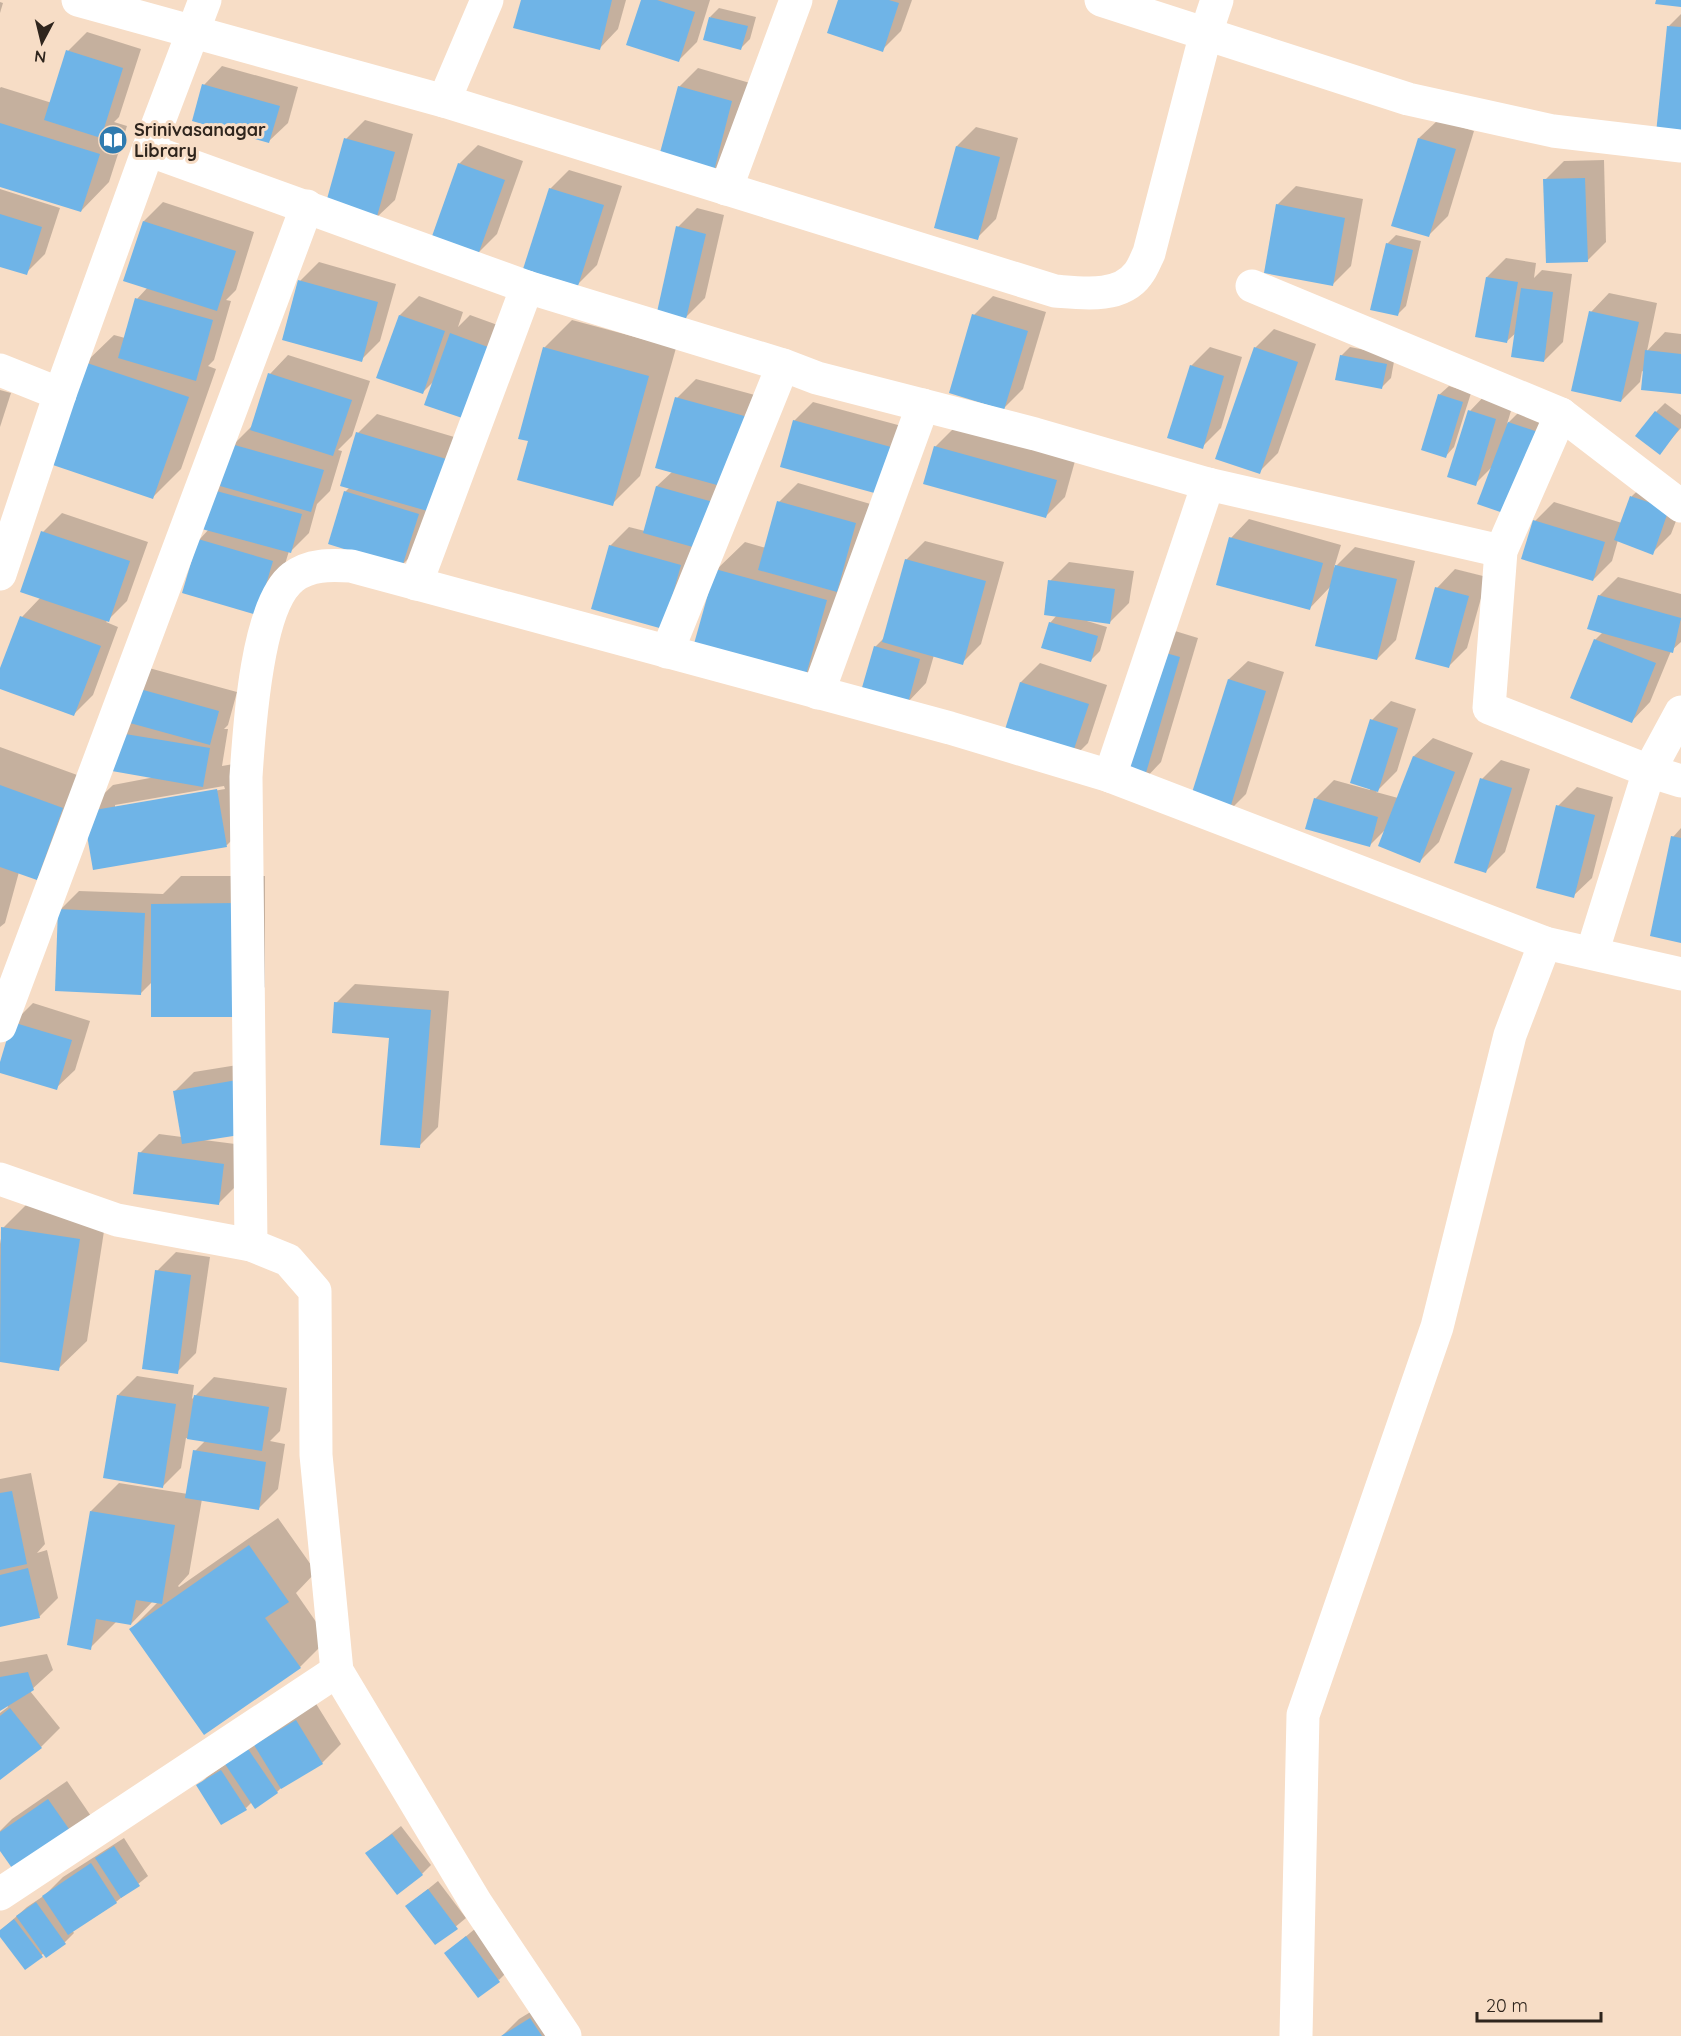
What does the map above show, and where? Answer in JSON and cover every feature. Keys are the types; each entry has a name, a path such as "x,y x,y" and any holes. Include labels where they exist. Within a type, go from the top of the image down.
{"street":[{"path":"78,0 444,101 1055,291 1096,295 1120,287 1138,275 1149,252 1216,0"},
{"path":"0,574 60,394 147,150 205,0"},
{"path":"444,101 487,0"},
{"path":"726,189 796,0"},
{"path":"1101,0 1408,99 1552,131 1681,146"},
{"path":"147,150 528,287 783,365 817,378 1035,434 1208,484 1501,550"},
{"path":"0,1026 307,206"},
{"path":"1252,286 1561,414 1681,506"},
{"path":"416,584 528,287"},
{"path":"667,652 783,365"},
{"path":"0,370 60,394"},
{"path":"818,693 923,405"},
{"path":"1561,414 1501,550 1489,708 1649,771 1681,781"},
{"path":"1110,776 1208,484"},
{"path":"251,1245 246,777 251,705 267,618 279,594 292,578 308,569 327,565 351,566 950,729 1110,776 1545,942 1681,974"},
{"path":"1592,953 1649,771 1681,712"},
{"path":"1296,2036 1303,1715 1437,1327 1510,1035 1545,942"},
{"path":"0,1179 117,1220 251,1245 288,1260 315,1291 316,1455 337,1671 476,1903 565,2036"},
{"path":"0,1894 337,1671"}],"building":[{"path":"521,0 612,0 600,50 513,28"},
{"path":"641,0 657,0 695,12 679,62 626,45"},
{"path":"838,0 889,0 899,3 883,52 827,33"},
{"path":"1656,0 1681,0 1681,7 1655,4"},
{"path":"709,17 748,26 741,50 703,40"},
{"path":"1667,26 1681,27 1681,135 1656,133"},
{"path":"66,50 123,68 101,138 44,120"},
{"path":"202,84 280,106 269,143 192,121"},
{"path":"678,86 732,101 713,175 658,160"},
{"path":"0,123 100,154 81,212 0,187"},
{"path":"344,138 395,152 376,220 325,206"},
{"path":"1418,138 1456,149 1429,237 1391,226"},
{"path":"956,146 1000,157 978,240 934,228"},
{"path":"458,163 505,180 478,255 431,239"},
{"path":"1585,178 1588,262 1546,263 1543,179"},
{"path":"549,188 604,205 578,286 523,269"},
{"path":"1276,204 1345,218 1333,286 1264,273"},
{"path":"0,214 42,227 27,275 0,267"},
{"path":"143,221 236,251 217,311 123,281"},
{"path":"676,226 706,234 686,319 657,312"},
{"path":"1386,243 1413,250 1398,316 1370,310"},
{"path":"1486,277 1518,282 1507,343 1475,337"},
{"path":"298,280 378,302 362,362 282,340"},
{"path":"1521,288 1553,292 1544,362 1511,357"},
{"path":"135,298 213,320 196,381 118,358"},
{"path":"1589,311 1639,322 1621,402 1571,391"},
{"path":"972,314 1028,331 1004,410 949,393"},
{"path":"399,315 445,331 423,394 376,378"},
{"path":"450,333 496,350 471,421 424,405"},
{"path":"543,347 649,376 613,506 517,480 528,441 518,439"},
{"path":"1254,347 1298,362 1260,474 1215,459"},
{"path":"1645,350 1681,354 1681,394 1641,390"},
{"path":"1340,355 1387,364 1382,389 1335,380"},
{"path":"84,362 189,397 153,499 50,464"},
{"path":"1190,365 1224,376 1203,449 1167,438"},
{"path":"268,373 352,400 333,456 250,430"},
{"path":"1438,394 1463,402 1446,458 1421,450"},
{"path":"675,397 748,417 728,488 655,468"},
{"path":"1468,410 1496,419 1476,486 1447,477"},
{"path":"1655,411 1679,429 1660,455 1635,436"},
{"path":"793,420 891,447 878,494 780,467"},
{"path":"1508,422 1541,433 1512,516 1477,504"},
{"path":"356,432 453,461 438,514 340,486"},
{"path":"231,444 324,470 311,512 220,486"},
{"path":"934,446 1057,480 1046,518 923,484"},
{"path":"656,486 713,502 700,549 643,533"},
{"path":"209,489 302,514 291,553 198,528"},
{"path":"344,491 419,514 402,567 328,544"},
{"path":"1630,496 1669,509 1653,555 1614,540"},
{"path":"777,501 856,523 837,592 758,570"},
{"path":"1533,520 1605,542 1593,581 1521,559"},
{"path":"41,531 130,561 109,622 20,592"},
{"path":"1229,537 1323,563 1310,610 1216,585"},
{"path":"198,539 273,561 257,615 182,593"},
{"path":"609,545 681,565 663,629 591,609"},
{"path":"905,559 986,581 963,665 882,642"},
{"path":"1335,565 1397,579 1377,660 1315,646"},
{"path":"715,569 827,600 804,682 692,651"},
{"path":"1048,580 1115,589 1110,624 1044,615"},
{"path":"1435,587 1469,596 1449,668 1415,659"},
{"path":"1598,595 1681,618 1673,653 1587,629"},
{"path":"20,616 101,646 74,716 0,689 0,668"},
{"path":"1049,622 1098,636 1091,662 1041,648"},
{"path":"1594,639 1656,663 1632,723 1570,698"},
{"path":"874,646 920,659 908,703 861,691"},
{"path":"1155,650 1180,657 1143,783 1117,775"},
{"path":"1228,679 1266,691 1228,815 1189,802"},
{"path":"1020,682 1089,704 1069,764 1001,742"},
{"path":"129,686 219,711 210,745 119,720"},
{"path":"1370,719 1398,728 1378,792 1350,783"},
{"path":"113,732 210,748 203,787 106,770"},
{"path":"1413,756 1455,772 1420,863 1378,846"},
{"path":"1480,778 1512,788 1486,873 1454,863"},
{"path":"0,785 63,808 37,880 0,867"},
{"path":"217,789 227,847 93,870 83,812"},
{"path":"1314,798 1378,817 1370,847 1305,829"},
{"path":"1556,805 1595,815 1574,898 1536,888"},
{"path":"1671,836 1681,838 1681,943 1650,936"},
{"path":"237,903 238,1017 151,1017 151,904"},
{"path":"58,909 145,913 141,995 55,991"},
{"path":"334,1002 431,1010 420,1148 380,1145 389,1038 332,1033"},
{"path":"12,1022 72,1040 57,1090 0,1073 0,1062"},
{"path":"237,1080 246,1134 182,1144 173,1091"},
{"path":"138,1152 224,1164 219,1205 133,1194"},
{"path":"1,1227 80,1239 59,1371 0,1362"},
{"path":"155,1270 191,1275 178,1374 142,1369"},
{"path":"117,1395 176,1404 163,1488 103,1478"},
{"path":"194,1395 269,1407 262,1451 187,1439"},
{"path":"193,1450 266,1462 259,1510 185,1498"},
{"path":"12,1491 27,1564 0,1570 0,1493"},
{"path":"90,1511 175,1525 162,1604 136,1600 131,1625 96,1619 91,1650 67,1645"},
{"path":"249,1545 289,1602 265,1618 301,1668 204,1735 129,1629"},
{"path":"28,1568 40,1618 0,1627 0,1575"},
{"path":"28,1672 34,1690 0,1711 0,1677"},
{"path":"10,1708 42,1748 0,1780 0,1716"},
{"path":"296,1720 323,1764 281,1789 254,1745"},
{"path":"248,1749 278,1793 255,1809 225,1764"},
{"path":"221,1770 247,1810 221,1825 196,1785"},
{"path":"48,1799 76,1839 19,1878 0,1851 0,1832"},
{"path":"392,1834 423,1875 397,1895 365,1853"},
{"path":"114,1846 140,1886 121,1898 95,1858"},
{"path":"91,1863 117,1903 68,1935 42,1896"},
{"path":"428,1889 458,1929 435,1945 405,1906"},
{"path":"36,1902 66,1944 46,1958 16,1916"},
{"path":"14,1919 43,1957 25,1970 0,1937 0,1930"},
{"path":"466,1936 500,1982 478,1998 444,1953"},
{"path":"530,2018 542,2036 501,2036"}],"place":[{"name":"Srinivasanagar Library","path":"113,140"}]}
